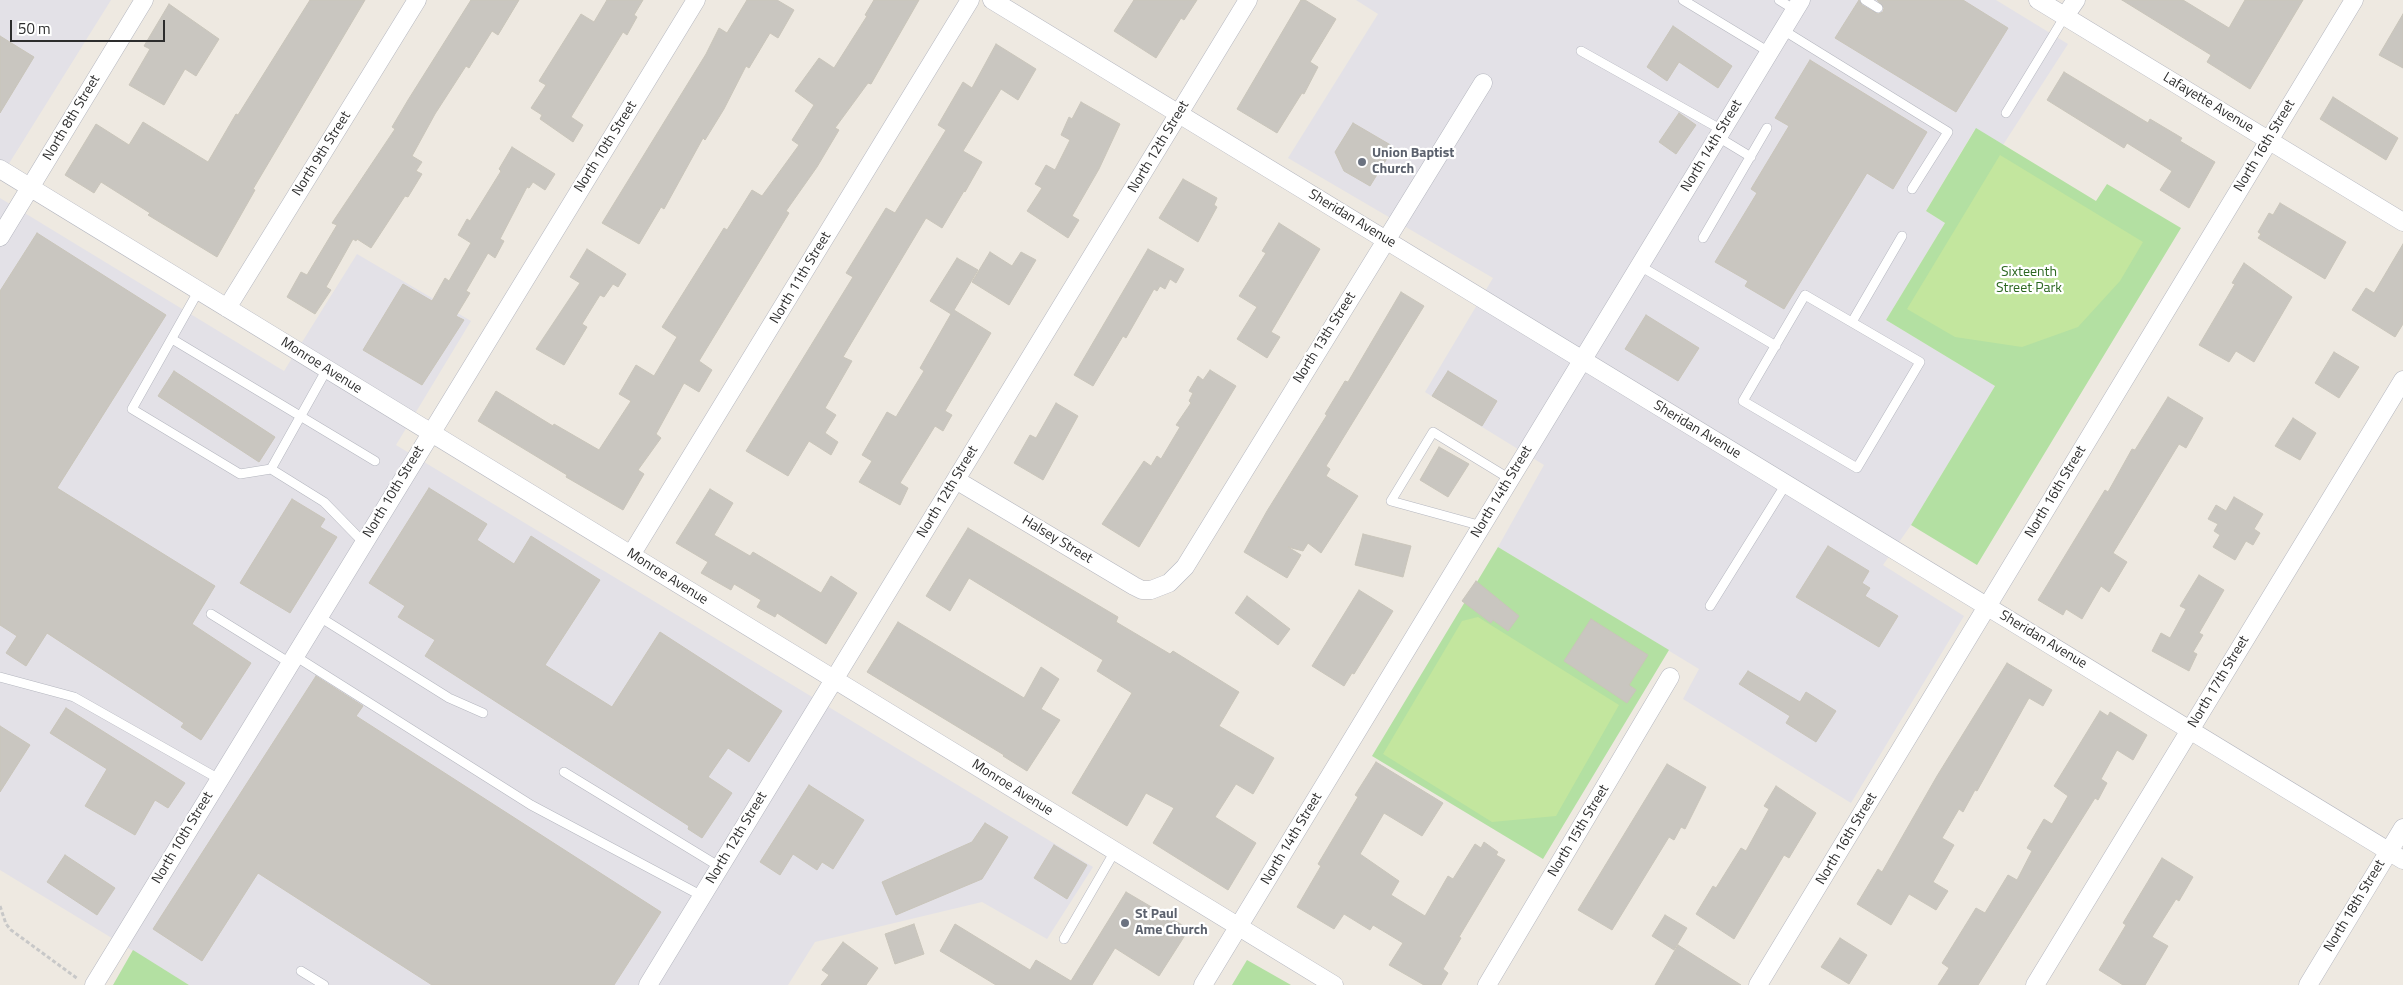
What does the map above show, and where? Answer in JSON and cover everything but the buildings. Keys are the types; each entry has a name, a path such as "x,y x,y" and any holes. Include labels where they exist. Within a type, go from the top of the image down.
{"street":[{"name":"North 8th Street","path":"0,237 144,0"},
{"name":"North 9th Street","path":"228,308 417,0"},
{"name":"North 10th Street","path":"94,985 430,432 696,0"},
{"name":"North 11th Street","path":"631,555 970,0"},
{"name":"Sheridan Avenue","path":"992,0 2396,855"},
{"name":"North 12th Street","path":"648,985 1248,0"},
{"name":"Lafayette Avenue","path":"2038,0 2403,222"},
{"path":"2065,16 2076,0"},
{"name":"North 16th Street","path":"1758,985 2354,0"},
{"name":"North 14th Street","path":"1203,985 1798,5"},
{"name":"North 13th Street","path":"1161,588 1177,576 1185,567 1483,83"},
{"name":"Monroe Avenue","path":"0,169 1334,985"},
{"name":"North 17th Street","path":"2035,985 2403,380"},
{"name":"Halsey Street","path":"956,480 1134,586 1142,590 1161,588"},
{"name":"North 15th Street","path":"1487,985 1670,677"},
{"name":"North 18th Street","path":"2308,985 2396,855 2403,828"}],"lane":[{"path":"1683,0 1769,52"},
{"path":"1779,0 1798,5"},
{"path":"1866,0 1878,8"},
{"path":"2006,113 2065,16"},
{"path":"1783,30 1948,132 1912,189"},
{"path":"1581,51 1720,133 1751,157"},
{"path":"1703,238 1767,128"},
{"path":"1852,322 1902,236"},
{"path":"1640,266 1776,346"},
{"path":"198,290 132,409 240,474 271,469 324,502 363,542"},
{"path":"1805,295 1852,322 1920,362 1857,468 1744,401 1805,295"},
{"path":"172,339 375,461"},
{"path":"271,469 327,369"},
{"path":"1482,526 1390,501 1433,432 1510,480"},
{"path":"1710,606 1786,484"},
{"path":"211,614 292,659 531,805 702,896"},
{"path":"318,616 449,698 483,714"},
{"path":"0,677 74,698 219,779"},
{"path":"564,772 720,867"},
{"path":"1064,939 1115,851"},
{"path":"301,971 324,985"}],"path":[{"path":"0,906 6,924 11,930 86,985"}],"shaded area":[{"path":"0,0 111,0 0,178"},
{"path":"1356,0 1996,0 2068,44 2003,145 1975,129 1926,211 1945,223 1886,320 1995,386 1911,525 1883,565 1964,616 1851,803 1683,699 1699,669 1498,547 1544,465 1425,392 1493,278 1288,158 1378,14"},
{"path":"0,198 284,371 357,254 471,321 396,445 1093,867 1047,939 982,902 815,942 788,985 189,985 0,870"}],"green space":[{"name":"Sixteenth Street Park","path":"1976,128 2096,201 2107,184 2181,228 1977,565 1911,525 1995,386 1886,320 1945,223 1926,211"},
{"path":"2000,155 2143,242 2120,281 2078,327 2022,347 1955,337 1907,309"},
{"path":"1498,547 1669,650 1543,859 1372,756"},
{"path":"1478,617 1619,705 1556,816 1492,822 1383,754 1462,621"},
{"path":"133,950 189,985 113,985"},
{"path":"1247,960 1291,985 1232,985"}],"place":[{"name":"Union Baptist Church","path":"1362,162"},
{"name":"St Paul Ame Church","path":"1125,923"}]}
